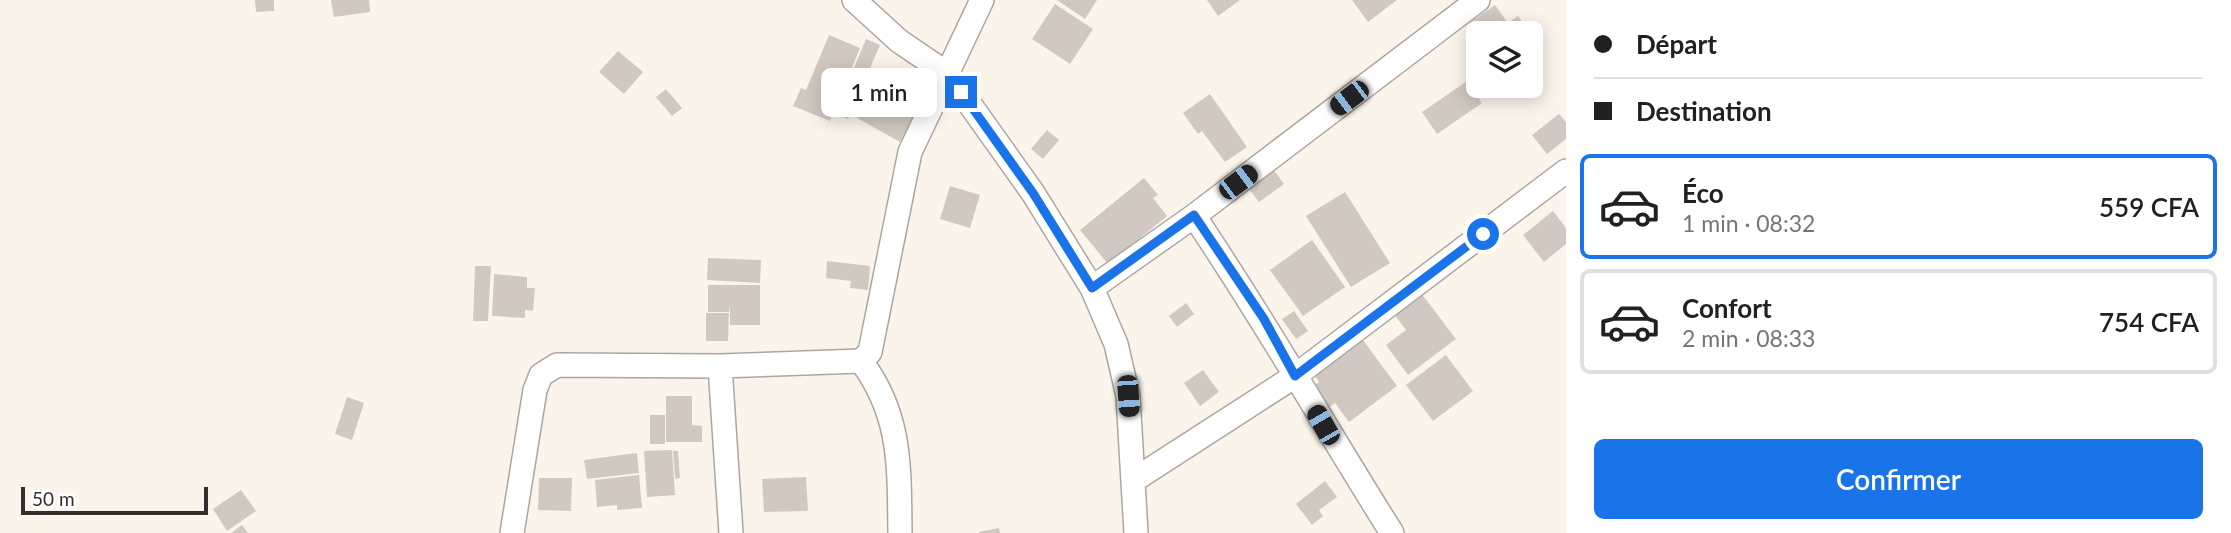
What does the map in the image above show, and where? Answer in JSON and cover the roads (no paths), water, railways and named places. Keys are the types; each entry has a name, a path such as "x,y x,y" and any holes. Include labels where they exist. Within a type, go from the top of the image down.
{"street":[{"path":"854,0 899,40 949,75 1033,193 1092,288 1116,344 1125,383 1136,533"},
{"path":"512,533 535,390 548,368 556,365 720,366 861,361 870,352 910,152 949,75 982,0"},
{"path":"1092,288 1194,215 1478,0"},
{"path":"1134,480 1295,376 1566,171"},
{"path":"1194,215 1264,319 1295,376 1392,533"},
{"path":"861,361 878,384 895,425 900,470 900,533"},
{"path":"720,366 732,533"}]}
